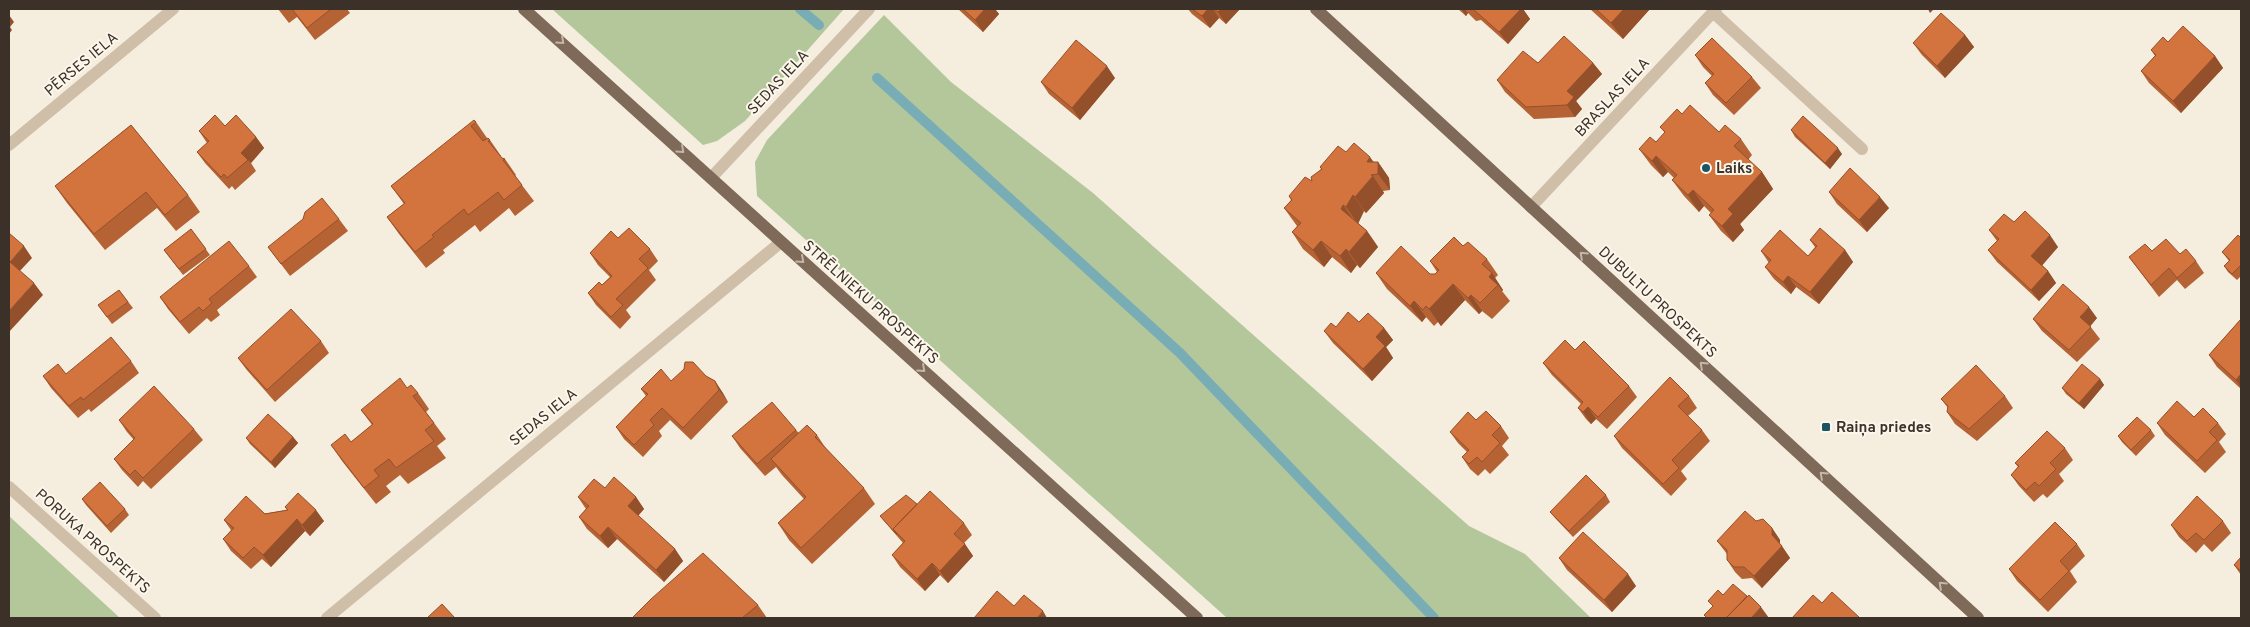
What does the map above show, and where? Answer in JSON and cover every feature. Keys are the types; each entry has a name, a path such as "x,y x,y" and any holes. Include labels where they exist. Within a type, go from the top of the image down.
{"main road":[{"name":"STRĒLNIEKU PROSPEKTS","path":"524,9 1197,618"},
{"name":"DUBULTU PROSPEKTS","path":"1316,9 1978,618"}],"street":[{"name":"PĒRSES IELA","path":"9,145 173,9"},
{"name":"SEDAS IELA","path":"711,178 869,9"},
{"name":"BRASLAS IELA","path":"1532,207 1715,10"},
{"path":"1715,10 1862,150"},
{"name":"SEDAS IELA","path":"327,618 781,242"},
{"name":"PORUKA PROSPEKTS","path":"9,487 155,618"}],"green space":[{"path":"552,9 844,9 745,121 717,141 703,145"},
{"path":"884,15 951,82 1093,193 1469,526 1525,554 1591,618 1227,618 757,196 755,162 767,140"},
{"path":"9,516 120,618 9,618"}],"building":[{"path":"292,9 331,9 307,28"},
{"path":"963,9 985,9 975,20"},
{"path":"1192,9 1208,9 1202,16"},
{"path":"1473,9 1521,9 1499,32"},
{"path":"1596,9 1624,9 1611,23"},
{"path":"1941,13 1965,35 1937,66 1913,43"},
{"path":"2183,26 2215,56 2173,101 2141,71 2156,55 2151,50 2163,37 2168,42"},
{"path":"1564,36 1593,63 1567,91 1574,97 1567,105 1526,107 1497,80 1523,51 1538,63"},
{"path":"1712,38 1752,77 1726,103 1705,83 1714,74 1695,55"},
{"path":"1076,40 1107,66 1072,108 1041,82"},
{"path":"1690,105 1719,132 1725,125 1741,139 1734,146 1762,172 1728,209 1733,214 1722,226 1709,215 1714,210 1693,190 1688,195 1672,180 1677,175 1656,156 1652,161 1639,149 1650,137 1656,142 1665,132 1660,127 1677,109 1682,114"},
{"path":"215,115 225,126 236,115 256,137 241,153 248,160 227,178 224,174 221,177 197,152 209,141 199,131"},
{"path":"1803,116 1838,148 1825,163 1791,130"},
{"path":"474,120 476,122 471,126 483,141 488,138 490,140 488,141 505,159 503,160 522,185 504,200 498,192 468,215 464,209 432,235 434,237 415,252 387,217 405,203 391,186"},
{"path":"131,125 188,195 165,215 146,192 94,234 55,186"},
{"path":"1354,143 1370,157 1367,162 1378,162 1378,174 1371,175 1373,176 1355,197 1353,195 1346,207 1343,205 1341,209 1367,231 1349,252 1346,249 1340,256 1321,241 1313,250 1292,232 1301,223 1284,208 1292,200 1289,196 1305,177 1312,181 1311,177 1322,169 1320,167 1338,146 1346,152"},
{"path":"1850,168 1880,197 1859,220 1829,192"},
{"path":"322,198 339,219 281,264 268,247 303,219 305,212"},
{"path":"2025,211 2050,235 2031,256 2048,271 2031,290 1988,250 1999,239 1989,230 2004,214 2014,222"},
{"path":"629,228 650,249 639,259 648,268 616,299 623,305 611,317 588,293 599,282 602,285 612,276 590,253 611,231 618,238"},
{"path":"1820,228 1845,250 1810,292 1788,276 1783,282 1765,267 1771,260 1761,251 1780,230 1808,256 1817,246 1810,240"},
{"path":"191,229 206,249 179,269 164,250"},
{"path":"9,233 24,246 10,262 34,283 9,311"},
{"path":"2238,235 2241,238 2241,265 2232,274 2224,266 2230,260 2222,252"},
{"path":"1454,237 1463,246 1468,242 1487,259 1482,264 1492,273 1489,277 1498,285 1480,303 1471,295 1468,298 1453,284 1429,309 1426,306 1423,310 1414,301 1410,306 1376,273 1401,246 1430,274 1435,274 1439,270 1430,261"},
{"path":"2166,239 2180,254 2186,249 2196,261 2177,278 2169,268 2151,285 2129,257 2145,244 2152,251"},
{"path":"229,241 249,266 209,299 212,303 203,311 199,307 180,322 160,297"},
{"path":"2063,284 2089,307 2080,317 2091,327 2069,350 2033,319"},
{"path":"119,290 128,302 107,317 98,305"},
{"path":"291,309 321,341 267,390 238,358"},
{"path":"1348,312 1359,322 1368,313 1384,328 1376,337 1385,346 1363,369 1324,331 1331,323 1336,327"},
{"path":"2241,319 2241,376 2236,380 2209,355"},
{"path":"111,337 131,361 83,400 81,397 69,406 43,376 58,364 66,374"},
{"path":"1565,340 1575,350 1584,341 1629,386 1598,417 1588,407 1583,412 1578,408 1583,402 1543,363"},
{"path":"685,362 693,362 706,376 715,381 719,390 683,428 662,408 650,420 654,425 634,445 616,427 648,394 641,389 661,369 671,381 684,369"},
{"path":"2082,364 2100,379 2079,403 2062,388"},
{"path":"1976,365 2005,396 1969,429 1947,412 1948,406 1941,399"},
{"path":"1670,377 1689,396 1678,406 1702,430 1672,460 1679,468 1663,484 1614,436"},
{"path":"400,378 407,388 411,385 418,393 413,396 434,423 425,430 434,441 396,468 389,459 374,470 379,476 364,488 331,445 345,434 351,442 373,424 361,410"},
{"path":"154,386 194,429 143,478 135,470 130,475 114,459 135,438 119,420"},
{"path":"2177,401 2194,417 2203,408 2218,423 2209,432 2217,440 2197,461 2157,423"},
{"path":"772,402 796,430 757,464 732,436"},
{"path":"1486,411 1501,426 1492,435 1500,443 1482,462 1477,457 1469,464 1462,457 1469,450 1450,432 1468,412 1476,420"},
{"path":"268,414 293,437 271,462 246,438"},
{"path":"2137,417 2151,430 2131,450 2118,436"},
{"path":"807,425 817,435 815,437 864,488 801,548 778,523 806,497 771,459"},
{"path":"2047,431 2065,448 2050,463 2056,469 2039,486 2035,482 2026,490 2011,475 2019,466 2015,463"},
{"path":"1586,475 1606,495 1569,531 1550,512"},
{"path":"614,477 636,497 628,506 675,549 656,570 608,527 600,536 579,517 589,506 578,497 594,479 605,488"},
{"path":"100,482 125,509 107,526 82,499"},
{"path":"930,491 964,523 954,534 965,544 940,571 932,563 917,579 892,555 905,541 893,529"},
{"path":"298,493 316,510 302,525 297,519 263,555 254,547 243,558 223,539 234,528 224,520 246,496 265,514 288,510 285,507"},
{"path":"906,495 917,504 893,529 897,535 880,516"},
{"path":"2197,496 2223,521 2204,540 2196,533 2187,541 2171,525"},
{"path":"1745,511 1756,521 1763,519 1772,528 1772,535 1782,546 1754,576 1744,567 1734,567 1727,560 1727,550 1717,541"},
{"path":"2055,522 2077,544 2060,561 2069,571 2040,600 2009,569"},
{"path":"1583,532 1628,574 1604,600 1559,558"},
{"path":"703,553 758,605 742,618 632,618 651,599"},
{"path":"2241,557 2241,571 2234,565"},
{"path":"1733,584 1747,596 1726,618 1707,618 1704,615 1713,606 1708,601 1718,590 1723,595"},
{"path":"997,591 1014,606 1024,595 1043,611 1037,618 974,618"},
{"path":"1832,592 1860,618 1792,618 1813,595 1822,603"},
{"path":"1749,595 1761,607 1751,618 1726,618"},
{"path":"442,604 455,618 427,618"}],"waterway":[{"path":"800,9 819,25"},
{"path":"877,78 1180,353 1434,618"}],"place":[{"name":"Laiks","path":"1706,168"},
{"name":"Raiņa priedes","path":"1826,427"}]}
